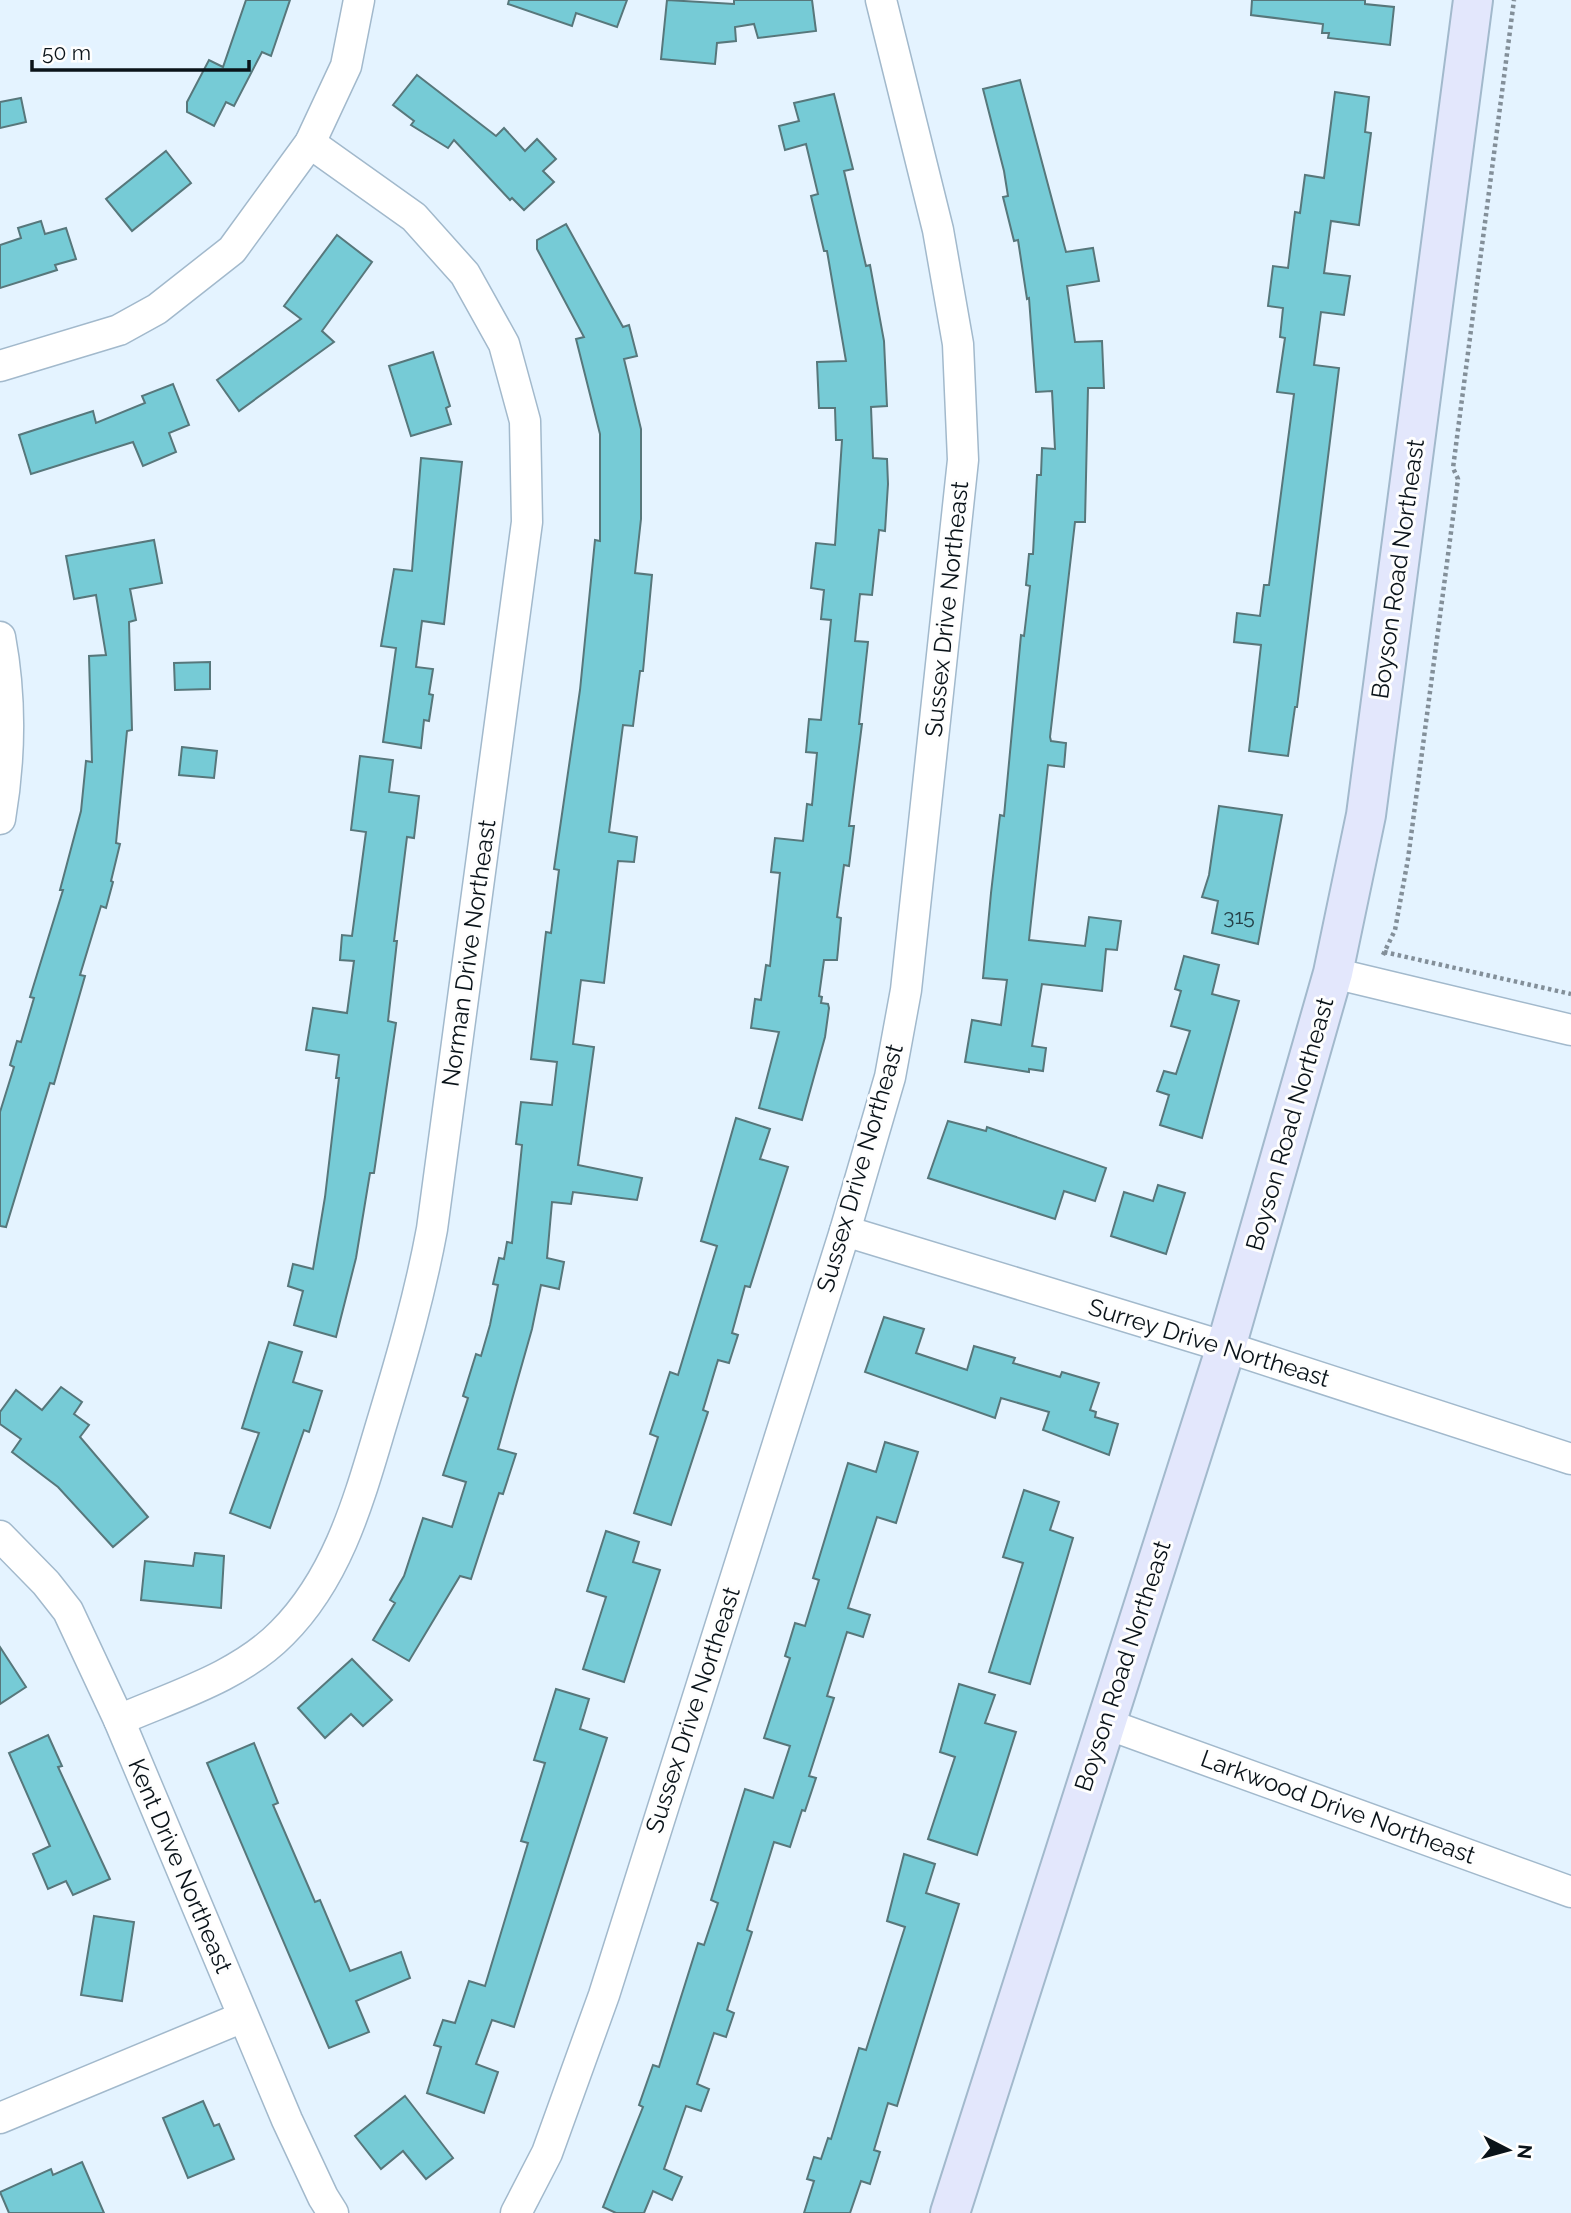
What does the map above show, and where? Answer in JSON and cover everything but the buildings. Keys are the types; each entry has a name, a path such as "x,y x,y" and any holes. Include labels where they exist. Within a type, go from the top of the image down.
{"main road":[{"name":"Boyson Road Northeast","path":"950,2213 1226,1347 1333,973 1366,815 1473,0"}],"street":[{"path":"0,366 119,330 184,290 232,250 310,143 346,66 359,0"},
{"name":"Sussex Drive Northeast","path":"516,2213 547,2153 577,2077 845,1231 890,1077 906,990 963,460 958,344 938,230 881,0"},
{"name":"Norman Drive Northeast","path":"119,1720 237,1667 283,1633 331,1569 358,1501 418,1305 432,1229 527,522 525,421 504,344 465,274 414,217 310,143"},
{"path":"0,637 6,671 6,782 0,819"},
{"path":"1333,973 1571,1030"},
{"name":"Surrey Drive Northeast","path":"845,1231 1226,1347 1571,1458"},
{"name":"Kent Drive Northeast","path":"0,1536 46,1583 68,1611 119,1720 312,2175 333,2213"},
{"name":"Larkwood Drive Northeast","path":"1104,1723 1571,1892"},
{"path":"0,2118 243,2017"}],"path":[{"path":"1381,963 1395,930 1419,791 1458,479 1453,468 1514,0"},
{"path":"1384,951 1571,993"}]}
